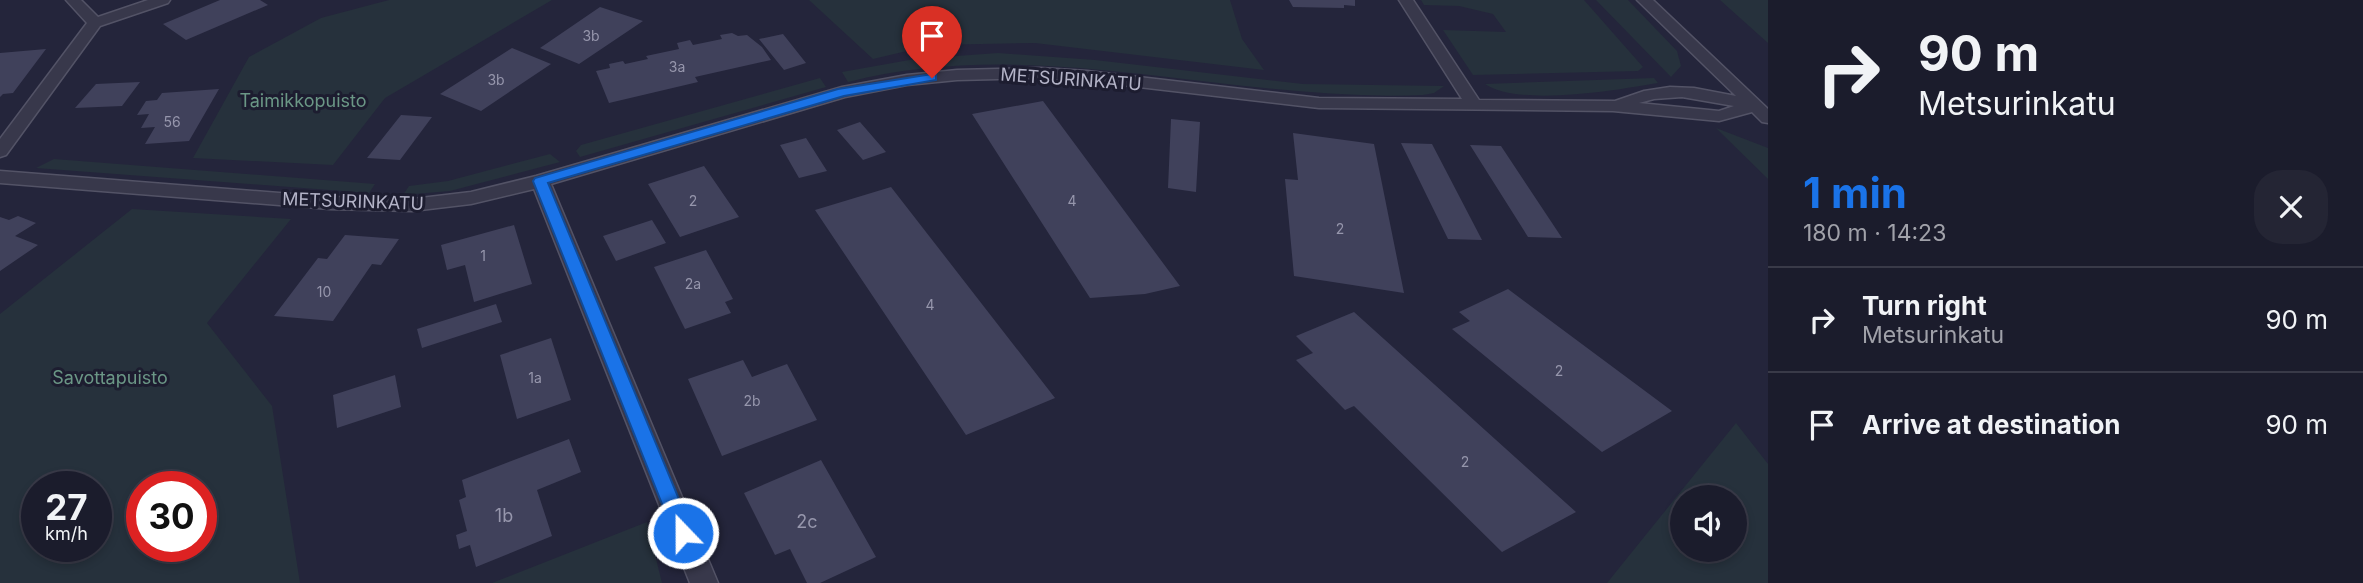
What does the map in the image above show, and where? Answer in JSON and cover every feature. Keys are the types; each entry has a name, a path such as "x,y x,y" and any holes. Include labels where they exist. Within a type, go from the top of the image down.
{"street":[{"path":"73,0 95,23"},
{"path":"0,151 95,23 163,0"},
{"path":"1406,0 1475,106"},
{"path":"1644,0 1762,112"},
{"name":"METSURINKATU","path":"0,177 383,206 443,203 540,181 842,92 907,80 957,75 1040,73 1319,103 1613,106 1719,116 1762,112"},
{"path":"540,181 704,583"}],"green space":[{"name":"Taimikkopuisto","path":"389,0 552,0 385,98 333,165 193,158 249,57 321,18"},
{"path":"809,0 1230,0 1242,39 1264,70 1035,43 932,45 873,59"},
{"path":"1421,0 1584,0 1643,67 1638,71 1473,75 1443,30 1506,32 1493,14 1459,6 1424,5"},
{"path":"1596,0 1628,0 1677,51 1681,66 1671,77"},
{"path":"1720,0 1768,0 1768,43"},
{"path":"998,53 1095,60 1303,84 1444,86 1434,93 1423,95 1351,95 1135,73 991,64 919,69 848,82 842,72 915,59"},
{"path":"820,78 826,87 580,157 576,151 581,145"},
{"path":"1654,78 1658,83 1544,96 1501,91 1485,84"},
{"path":"1716,128 1768,148 1768,179"},
{"path":"550,154 560,162 450,191 403,195 409,186 448,181"},
{"path":"54,159 375,184 369,193 36,168"},
{"name":"Savottapuisto","path":"132,209 291,219 207,323 272,406 300,583 0,583 0,314"},
{"path":"1736,423 1768,464 1768,583 1607,583 1670,505 1670,562 1747,562 1747,485 1686,485"},
{"path":"647,522 662,583 492,583"}],"building":[{"path":"220,0 260,0 268,5 186,40 163,24"},
{"path":"1289,0 1355,0 1355,6 1293,7"},
{"path":"600,7 643,21 579,64 540,48"},
{"path":"732,33 738,36 747,35 762,47 771,60 695,77 698,82 609,103 596,71 610,68 609,64 623,61 625,64 679,49 677,43 690,40 693,45 722,39 720,35"},
{"path":"783,34 806,63 784,70 759,39"},
{"path":"512,48 551,64 481,111 440,94"},
{"path":"46,49 13,93 0,97 0,53"},
{"path":"140,82 122,106 75,108 96,84"},
{"path":"219,89 189,141 145,144 155,127 141,128 149,114 137,115 146,101 157,100 162,93"},
{"path":"1043,101 1180,286 1145,294 1090,298 972,114"},
{"path":"401,115 432,117 400,160 367,158"},
{"path":"1171,119 1200,122 1196,192 1168,188"},
{"path":"860,122 886,152 863,160 837,130"},
{"path":"1293,133 1374,144 1404,293 1294,276 1285,179 1298,180"},
{"path":"806,138 827,171 799,178 780,145"},
{"path":"1401,143 1432,144 1482,240 1448,239"},
{"path":"1470,145 1501,146 1562,238 1528,237"},
{"path":"704,166 739,217 680,237 648,184"},
{"path":"891,187 1055,398 966,435 815,210"},
{"path":"18,216 36,223 15,236 38,245 0,271 0,217 9,220"},
{"path":"652,220 666,243 616,261 603,236"},
{"path":"514,225 532,284 474,302 465,265 447,270 441,245"},
{"path":"345,235 399,239 381,265 372,264 333,321 274,316 318,258 327,259"},
{"path":"706,250 733,299 725,302 731,313 685,329 654,267"},
{"path":"1508,289 1672,411 1602,452 1452,329 1470,321 1459,312"},
{"path":"496,304 502,322 422,348 417,329"},
{"path":"1354,312 1576,512 1502,552 1354,406 1345,410 1296,360 1313,353 1296,336"},
{"path":"551,338 571,400 517,419 500,355"},
{"path":"743,360 752,377 787,364 817,420 722,456 688,379"},
{"path":"395,375 401,407 337,428 333,395"},
{"path":"569,439 581,472 537,490 552,536 476,567 470,545 459,549 456,535 467,531 459,500 466,497 462,480"},
{"path":"821,460 876,557 820,583 807,583 790,549 775,555 744,493"}],"route":[{"path":"683,533 540,181 842,92 932,78"}]}
